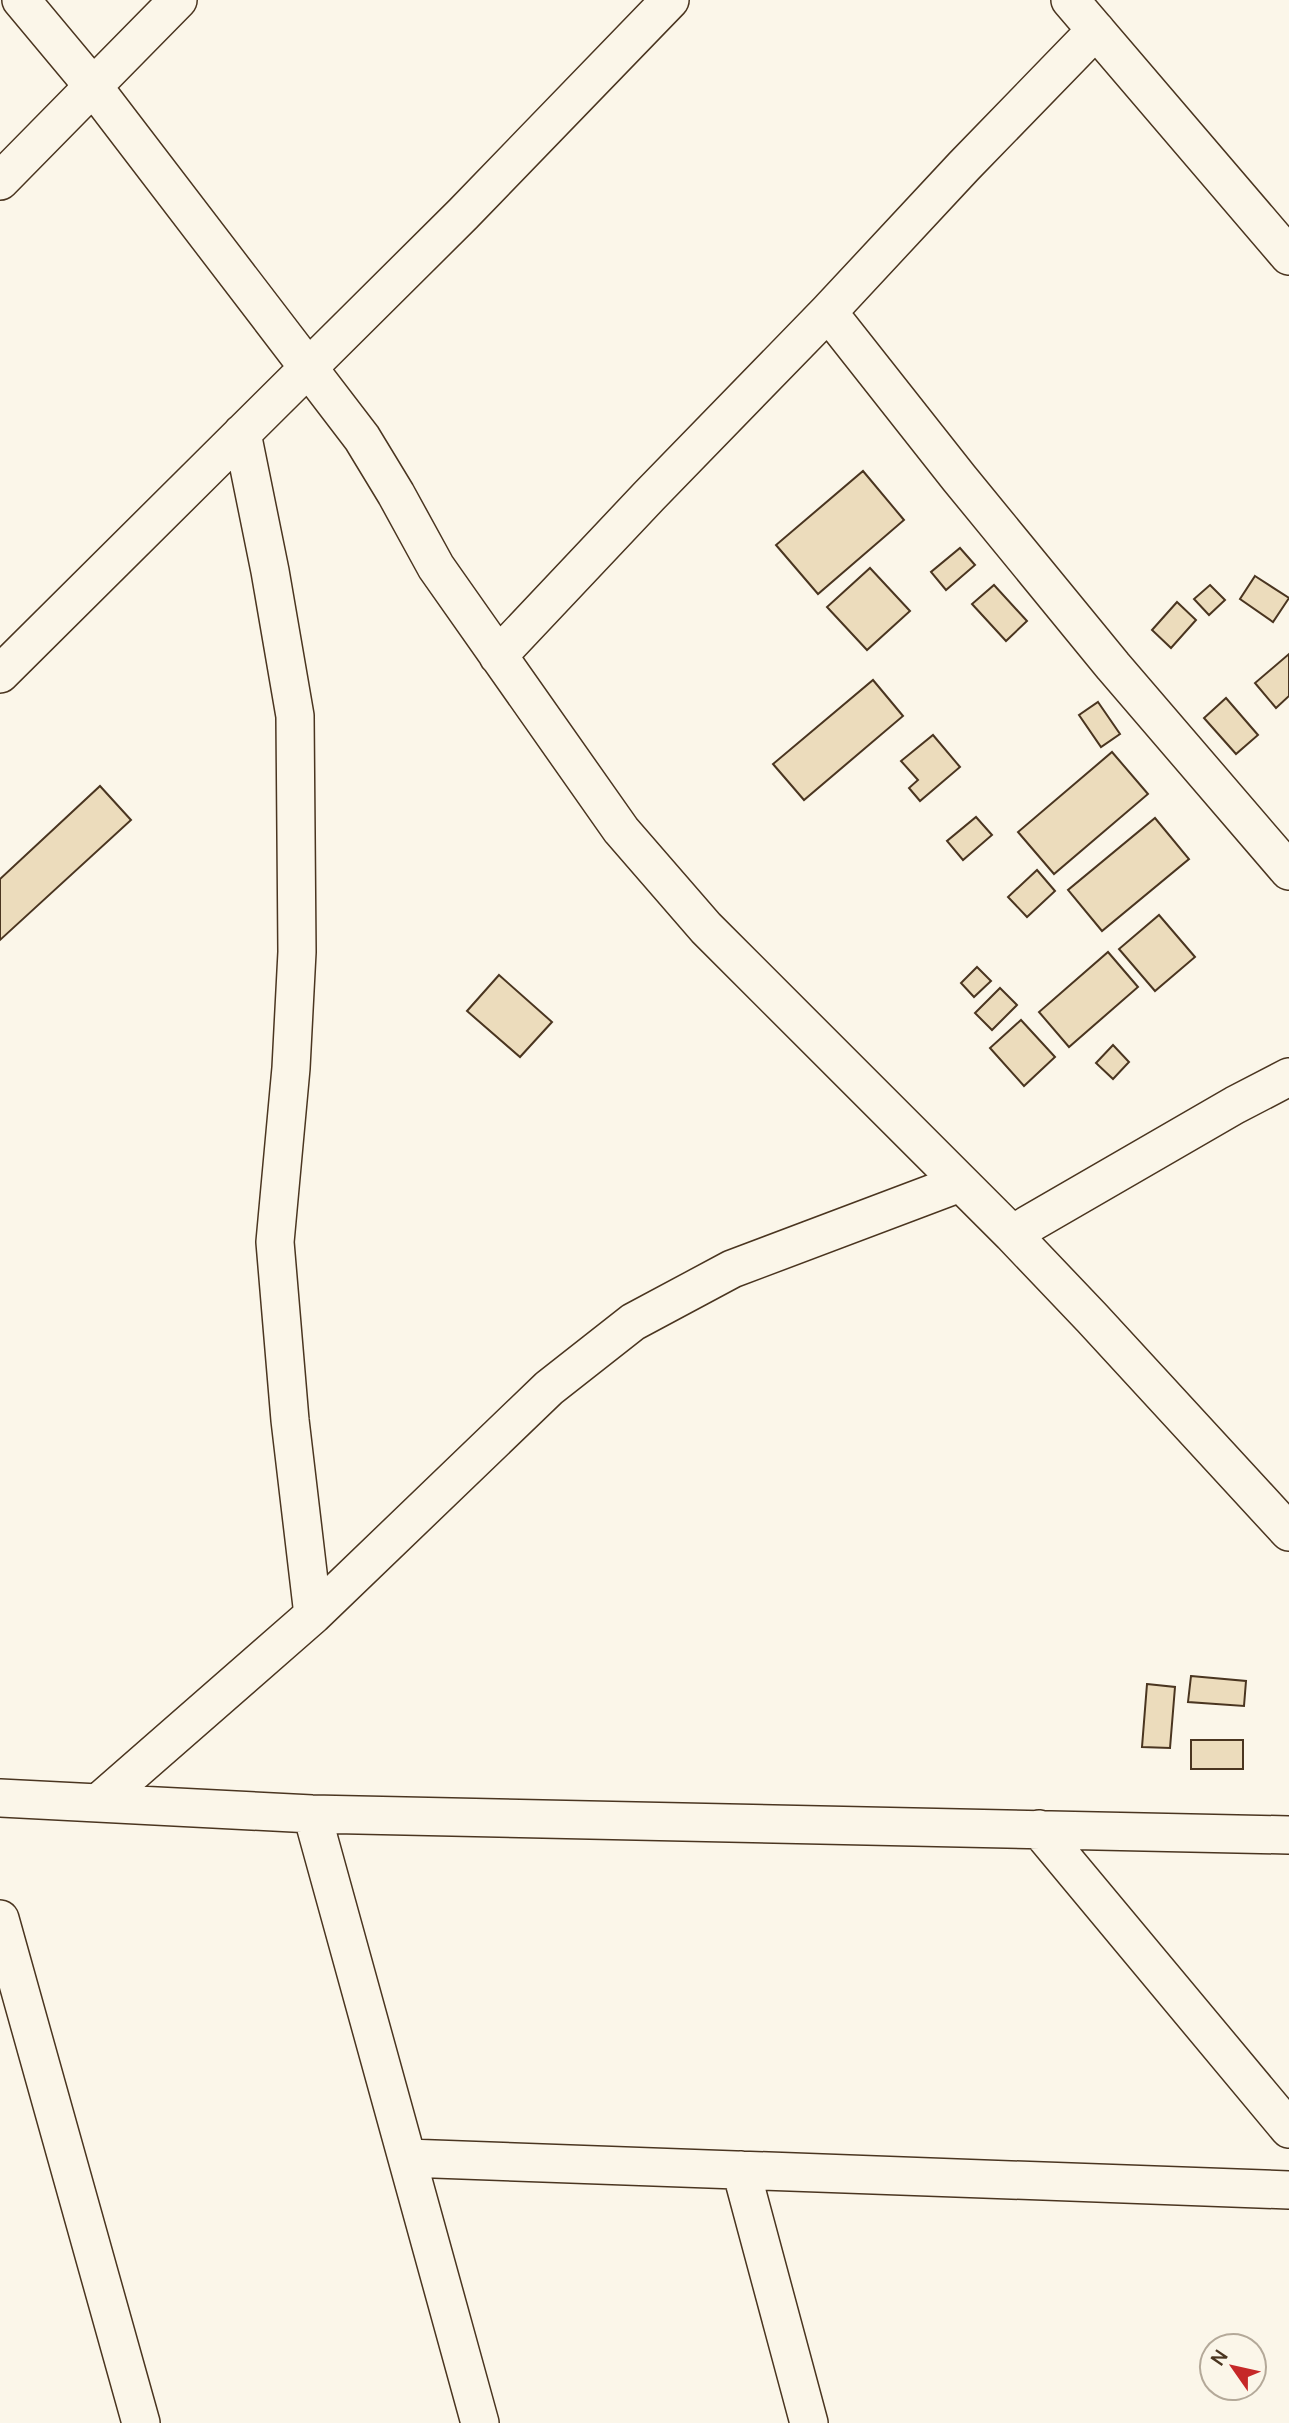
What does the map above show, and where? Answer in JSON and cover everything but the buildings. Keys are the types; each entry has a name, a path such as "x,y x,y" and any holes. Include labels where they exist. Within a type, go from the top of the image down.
{"street":[{"path":"21,0 92,85 362,438 436,567 621,830 706,928 1012,1234 1289,1532"},
{"path":"0,181 178,0"},
{"path":"0,674 463,214 670,0"},
{"path":"1070,0 1289,256"},
{"path":"498,656 1096,30"},
{"path":"828,312 1113,666 1289,871"},
{"path":"242,433 270,570 295,716 297,952 291,1068 275,1242 290,1420 313,1615"},
{"path":"1012,1234 1235,1105 1289,1077"},
{"path":"98,1803 313,1615 549,1388 633,1322 732,1269 960,1183"},
{"path":"0,1798 312,1814 1289,1835"},
{"path":"312,1814 480,2423"},
{"path":"1039,1829 1289,2129"},
{"path":"0,1919 141,2423"},
{"path":"407,2158 1289,2190"},
{"path":"741,2170 809,2423"}]}
